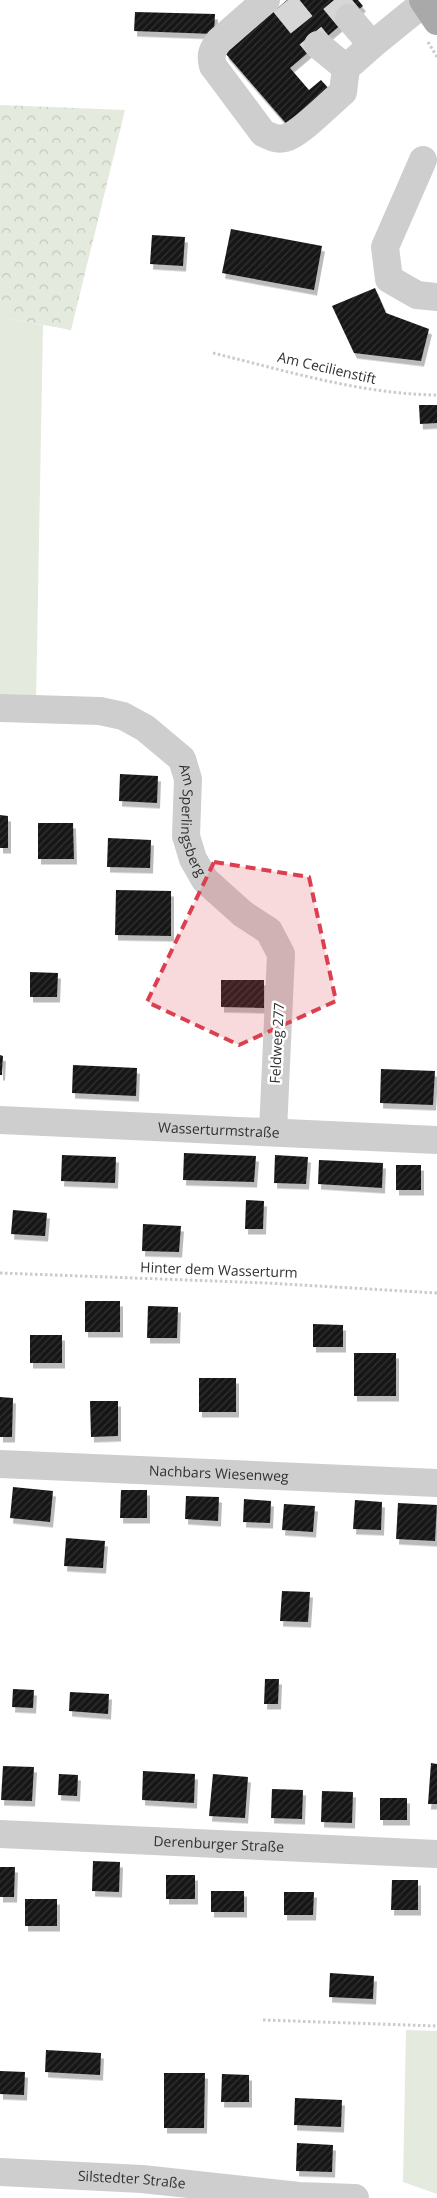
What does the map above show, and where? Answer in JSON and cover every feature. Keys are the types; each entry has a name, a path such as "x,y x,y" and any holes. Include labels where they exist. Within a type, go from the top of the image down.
{"street":[{"path":"277,1 219,41 213,50 211,58 213,66 263,133 275,139 287,138 296,132 343,92 346,68 372,45 428,8"},
{"path":"349,18 372,45"},
{"path":"318,44 346,68"},
{"path":"423,160 385,247 388,279 417,296 437,297"},
{"name":"Am Sperlingsberg","path":"0,708 100,711 123,716 145,728 182,759 188,778 186,836 193,859 205,880 243,914 269,931 281,954"},
{"name":"Feldweg 277","path":"273,1132 281,954"},
{"name":"Wasserturmstraße","path":"0,1120 437,1140"},
{"name":"Nachbars Wiesenweg","path":"0,1464 437,1483"},
{"name":"Derenburger Straße","path":"0,1834 437,1854"},
{"name":"Silstedter Straße","path":"0,2172 142,2179 299,2196 355,2198"}],"path":[{"name":"Am Cecilienstift","path":"214,353 383,392 437,394"},
{"name":"Hinter dem Wasserturm","path":"0,1273 267,1283 437,1293"},
{"path":"263,2020 437,2026"}],"highlighted area":[{"path":"214,862 309,877 336,1001 239,1045 147,1002"}],"green space":[{"path":"0,105 125,110 71,330 0,317"},
{"path":"0,317 43,325 36,703 0,701"},
{"path":"406,2030 437,2031 437,2194 403,2182"}],"building":[{"path":"287,0 358,0 363,6 290,68 309,90 321,80 332,92 290,128 225,53"},
{"path":"135,12 215,14 214,34 134,31"},
{"path":"231,229 322,246 314,290 222,273"},
{"path":"152,235 185,237 183,266 150,264"},
{"path":"375,288 386,313 429,329 421,361 354,353 332,306"},
{"path":"419,405 437,405 437,423 420,424"},
{"path":"120,774 158,776 157,803 119,801"},
{"path":"0,815 8,816 8,848 0,848"},
{"path":"38,823 73,823 74,859 38,859"},
{"path":"108,838 151,840 150,868 107,867"},
{"path":"116,890 171,891 171,936 115,935"},
{"path":"30,972 58,973 57,997 30,997"},
{"path":"221,980 264,980 264,1008 221,1007"},
{"path":"0,1055 3,1056 2,1075 0,1075"},
{"path":"73,1065 137,1068 136,1096 72,1093"},
{"path":"381,1069 435,1071 433,1105 380,1103"},
{"path":"184,1153 256,1156 254,1182 183,1180"},
{"path":"62,1155 116,1157 115,1183 61,1181"},
{"path":"275,1155 308,1157 306,1184 274,1183"},
{"path":"319,1160 383,1163 382,1188 318,1184"},
{"path":"396,1165 421,1165 421,1190 396,1190"},
{"path":"246,1200 264,1201 263,1229 245,1229"},
{"path":"13,1210 47,1213 45,1236 11,1234"},
{"path":"143,1224 181,1226 179,1252 142,1251"},
{"path":"85,1301 120,1301 120,1332 85,1332"},
{"path":"148,1306 178,1307 177,1338 147,1338"},
{"path":"313,1324 343,1325 343,1347 313,1347"},
{"path":"30,1335 62,1335 62,1363 30,1363"},
{"path":"354,1353 396,1353 396,1396 354,1396"},
{"path":"199,1378 236,1378 236,1412 199,1412"},
{"path":"0,1397 13,1398 12,1437 0,1437"},
{"path":"90,1401 118,1401 118,1436 91,1437"},
{"path":"13,1487 53,1491 50,1522 10,1518"},
{"path":"121,1490 147,1490 147,1518 120,1518"},
{"path":"186,1496 219,1497 218,1521 185,1519"},
{"path":"244,1499 271,1501 270,1523 243,1522"},
{"path":"355,1500 382,1502 381,1530 353,1529"},
{"path":"398,1503 437,1505 435,1541 396,1539"},
{"path":"284,1504 315,1506 313,1532 282,1530"},
{"path":"66,1538 105,1541 103,1568 64,1566"},
{"path":"282,1591 310,1592 308,1622 280,1621"},
{"path":"265,1679 279,1679 278,1704 264,1704"},
{"path":"13,1689 34,1690 33,1708 12,1707"},
{"path":"70,1692 109,1694 108,1714 69,1711"},
{"path":"431,1763 437,1764 437,1804 428,1804"},
{"path":"3,1766 34,1767 32,1801 1,1800"},
{"path":"143,1771 195,1774 194,1803 142,1800"},
{"path":"59,1774 78,1775 77,1796 58,1795"},
{"path":"213,1774 248,1777 245,1818 209,1816"},
{"path":"272,1789 303,1790 302,1819 271,1818"},
{"path":"322,1791 353,1792 352,1823 321,1822"},
{"path":"380,1798 407,1798 407,1820 380,1820"},
{"path":"93,1861 120,1862 119,1892 92,1891"},
{"path":"0,1867 15,1867 14,1897 0,1897"},
{"path":"166,1875 195,1875 195,1899 166,1899"},
{"path":"392,1880 418,1880 418,1910 391,1910"},
{"path":"211,1891 244,1891 244,1912 211,1912"},
{"path":"284,1892 314,1892 313,1915 284,1915"},
{"path":"25,1899 57,1899 57,1926 25,1926"},
{"path":"330,1973 374,1976 373,1999 329,1997"},
{"path":"46,2050 101,2053 100,2075 45,2072"},
{"path":"0,2071 25,2072 24,2095 0,2094"},
{"path":"164,2073 205,2073 204,2128 164,2128"},
{"path":"222,2074 249,2075 249,2102 221,2102"},
{"path":"295,2098 342,2100 341,2127 294,2125"},
{"path":"297,2143 333,2145 332,2172 296,2171"}],"tunnel":[{"path":"334,0 349,18"},
{"path":"284,3 318,45"}]}
